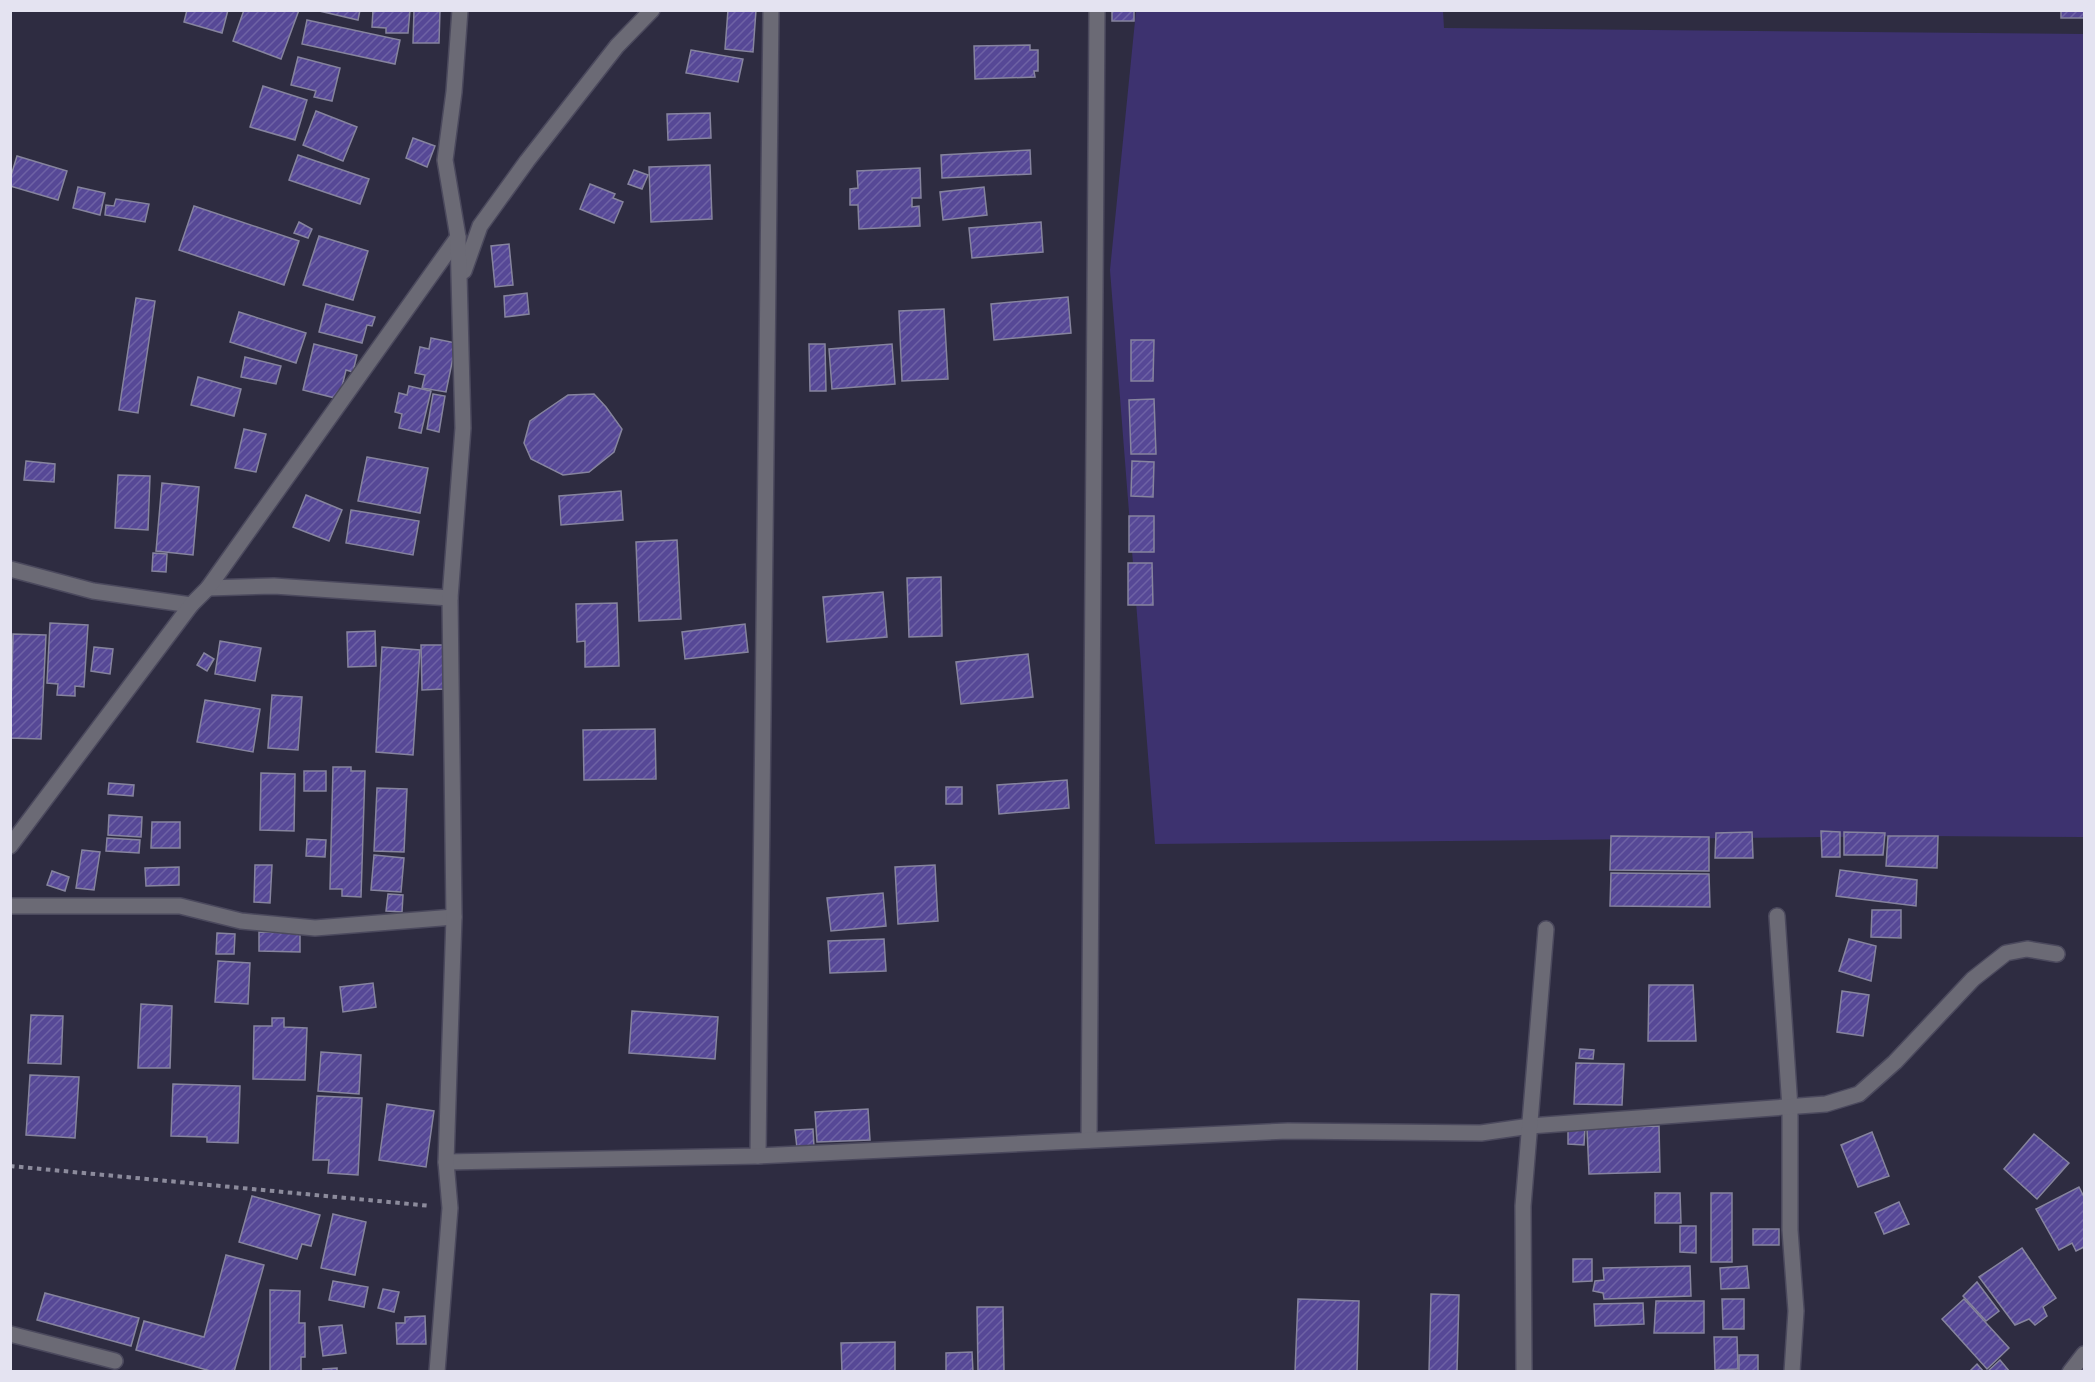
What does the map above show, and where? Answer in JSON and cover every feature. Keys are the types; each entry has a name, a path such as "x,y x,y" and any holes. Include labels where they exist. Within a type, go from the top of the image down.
{"street":[{"path":"437,1371 450,1208 446,1162 454,917 450,598 463,428 458,237 445,160 460,10"},
{"path":"460,280 480,226 526,161 617,46 652,10"},
{"path":"758,1156 771,10"},
{"path":"1089,1140 1097,10"},
{"path":"10,846 191,605 208,588 458,237"},
{"path":"10,569 93,591 191,605"},
{"path":"208,588 274,586 450,598"},
{"path":"10,906 180,906 241,921 315,928 454,917"},
{"path":"1777,916 1790,1108 1790,1230 1796,1311 1792,1371"},
{"path":"1524,1371 1523,1206 1546,929"},
{"path":"446,1162 758,1156 1287,1131 1481,1133 1530,1126 1826,1104 1859,1094 1895,1062 1973,979 2006,953 2027,949 2057,954"},
{"path":"10,1334 115,1361"},
{"path":"2070,1371 2085,1354"}],"path":[{"path":"10,1166 450,1208"}],"shaded area":[{"path":"1136,11 1443,11 1444,28 2084,34 2084,837 1923,836 1155,844 1110,270"}],"building":[{"path":"187,10 228,10 222,33 184,22"},
{"path":"244,10 299,10 281,59 233,41"},
{"path":"315,10 360,10 358,20"},
{"path":"373,10 410,10 408,33 386,33 386,28 372,27"},
{"path":"414,10 440,10 439,43 413,43"},
{"path":"728,10 756,10 753,52 725,49"},
{"path":"1112,10 1134,10 1134,21 1112,21"},
{"path":"2061,10 2084,10 2084,18 2061,18"},
{"path":"307,20 400,40 395,64 302,44"},
{"path":"1030,45 1030,50 1038,50 1038,71 1034,71 1035,77 975,79 974,46"},
{"path":"691,50 743,59 738,82 686,73"},
{"path":"298,57 340,68 332,101 314,97 316,91 291,85"},
{"path":"263,86 307,100 295,140 250,127"},
{"path":"316,111 357,127 343,161 303,145"},
{"path":"710,113 711,138 668,140 667,114"},
{"path":"413,138 435,146 427,167 406,158"},
{"path":"1030,150 1031,174 942,178 941,155"},
{"path":"298,155 369,179 360,204 289,180"},
{"path":"17,156 67,171 58,200 10,186"},
{"path":"710,165 712,219 651,222 649,167"},
{"path":"920,168 921,198 912,198 912,207 919,206 920,226 859,229 858,205 850,205 850,189 858,188 857,171"},
{"path":"634,170 648,175 642,189 628,184"},
{"path":"590,184 615,194 613,198 623,202 614,223 580,209"},
{"path":"78,187 105,193 100,215 73,208"},
{"path":"984,187 987,215 943,220 940,192"},
{"path":"116,199 149,204 145,222 105,215 106,205 114,206"},
{"path":"194,206 299,241 284,285 179,250"},
{"path":"299,222 312,229 308,238 294,233"},
{"path":"1041,222 1043,252 972,258 969,228"},
{"path":"319,236 368,251 353,300 303,285"},
{"path":"509,244 513,285 495,287 491,246"},
{"path":"527,293 529,314 505,317 504,296"},
{"path":"1068,297 1071,333 994,340 991,304"},
{"path":"136,298 155,301 138,413 119,410"},
{"path":"326,304 375,317 372,326 367,325 362,343 319,332"},
{"path":"944,309 948,379 902,381 899,311"},
{"path":"239,312 306,333 296,363 230,342"},
{"path":"431,338 456,343 446,392 422,388 425,375 415,373 420,347 429,349"},
{"path":"1131,340 1154,340 1153,381 1131,381"},
{"path":"314,344 357,355 353,372 346,370 339,399 303,390"},
{"path":"809,344 825,344 826,391 810,391"},
{"path":"892,344 895,384 832,389 829,349"},
{"path":"245,357 281,366 276,384 241,377"},
{"path":"198,377 241,389 234,416 191,405"},
{"path":"409,386 431,391 421,433 399,428 402,414 395,412 399,393 407,395"},
{"path":"433,394 445,396 439,432 427,429"},
{"path":"594,394 622,429 614,452 589,472 563,475 531,459 524,443 530,421 568,395"},
{"path":"1154,399 1156,454 1131,454 1129,400"},
{"path":"244,429 266,434 256,472 235,468"},
{"path":"367,457 428,468 420,513 358,501"},
{"path":"26,461 55,464 54,482 24,480"},
{"path":"1132,461 1154,462 1153,497 1131,496"},
{"path":"118,475 150,476 148,530 115,528"},
{"path":"162,483 199,487 193,555 156,551"},
{"path":"621,491 623,520 561,525 559,496"},
{"path":"306,495 342,510 329,541 293,527"},
{"path":"351,510 419,521 413,555 346,543"},
{"path":"1129,516 1154,516 1154,552 1129,552"},
{"path":"677,540 681,619 639,621 636,542"},
{"path":"153,553 167,554 166,572 152,571"},
{"path":"1128,563 1152,563 1153,605 1128,605"},
{"path":"941,577 942,636 909,637 907,578"},
{"path":"883,592 887,637 827,642 823,597"},
{"path":"617,603 619,666 585,667 585,641 577,642 576,604"},
{"path":"50,623 88,625 84,687 75,686 75,696 57,695 58,684 47,683"},
{"path":"745,624 748,652 685,659 682,632"},
{"path":"375,631 376,666 348,667 347,632"},
{"path":"13,634 46,635 41,739 10,738"},
{"path":"220,641 261,648 255,681 215,674"},
{"path":"421,645 443,645 444,689 422,690"},
{"path":"94,647 113,649 110,674 91,671"},
{"path":"382,647 420,650 413,755 376,752"},
{"path":"204,653 214,659 207,671 197,665"},
{"path":"1028,654 1033,697 961,704 956,662"},
{"path":"272,695 302,697 298,750 268,748"},
{"path":"205,700 260,709 253,752 197,742"},
{"path":"655,729 656,779 584,780 583,730"},
{"path":"333,767 351,767 351,771 365,771 361,897 342,896 342,889 330,889"},
{"path":"304,771 326,771 326,791 304,791"},
{"path":"261,773 295,774 294,831 260,830"},
{"path":"1067,780 1069,808 999,814 997,785"},
{"path":"109,783 134,785 133,796 108,794"},
{"path":"946,787 962,787 962,804 946,804"},
{"path":"377,788 407,789 404,852 374,851"},
{"path":"109,815 142,817 141,837 108,835"},
{"path":"152,822 180,822 180,848 151,848"},
{"path":"1821,831 1840,832 1840,857 1822,857"},
{"path":"1752,832 1753,858 1715,858 1716,833"},
{"path":"1844,832 1885,833 1883,855 1844,855"},
{"path":"1611,836 1709,837 1709,871 1610,870"},
{"path":"1888,836 1938,836 1937,868 1886,866"},
{"path":"107,838 140,840 139,853 106,851"},
{"path":"307,839 326,840 325,857 306,856"},
{"path":"82,850 100,852 94,890 76,888"},
{"path":"374,855 404,858 401,892 371,890"},
{"path":"255,865 272,865 270,903 254,902"},
{"path":"935,865 938,921 898,924 895,867"},
{"path":"179,867 179,885 146,886 145,868"},
{"path":"1840,870 1917,880 1916,906 1836,896"},
{"path":"52,871 69,877 65,891 47,885"},
{"path":"1611,873 1709,874 1710,907 1610,906"},
{"path":"883,893 886,926 831,931 827,898"},
{"path":"388,894 403,895 402,912 386,911"},
{"path":"1872,910 1901,910 1901,938 1871,937"},
{"path":"259,932 300,933 300,952 259,951"},
{"path":"217,933 235,934 234,954 216,954"},
{"path":"884,939 886,971 830,973 828,941"},
{"path":"1849,939 1876,946 1871,981 1839,971"},
{"path":"218,961 250,963 248,1004 215,1002"},
{"path":"373,983 376,1007 343,1012 340,987"},
{"path":"1649,985 1693,985 1696,1041 1648,1041"},
{"path":"1842,991 1869,995 1863,1036 1837,1032"},
{"path":"141,1004 172,1006 170,1068 138,1068"},
{"path":"632,1011 718,1017 715,1059 629,1053"},
{"path":"31,1015 63,1016 61,1064 28,1063"},
{"path":"272,1018 284,1018 284,1027 307,1028 305,1080 253,1079 254,1026 272,1026"},
{"path":"1580,1049 1594,1050 1593,1059 1579,1058"},
{"path":"321,1052 361,1055 359,1094 318,1091"},
{"path":"1576,1063 1624,1064 1622,1105 1574,1104"},
{"path":"30,1075 79,1077 75,1138 26,1135"},
{"path":"173,1084 240,1086 238,1143 207,1142 207,1137 171,1136"},
{"path":"317,1096 362,1098 358,1175 328,1173 329,1160 313,1160"},
{"path":"387,1104 434,1111 426,1167 379,1160"},
{"path":"868,1109 870,1140 817,1142 815,1112"},
{"path":"1568,1126 1585,1126 1584,1145 1568,1144"},
{"path":"1659,1126 1660,1172 1589,1174 1587,1128"},
{"path":"813,1129 814,1147 797,1148 795,1130"},
{"path":"1872,1132 1889,1176 1858,1187 1841,1145"},
{"path":"2034,1134 2069,1163 2037,1199 2004,1169"},
{"path":"2079,1187 2084,1197 2084,1247 2076,1251 2072,1243 2059,1250 2036,1209"},
{"path":"1655,1193 1680,1193 1681,1223 1655,1223"},
{"path":"1711,1193 1732,1193 1732,1262 1711,1262"},
{"path":"252,1196 320,1215 311,1246 302,1244 297,1259 239,1242"},
{"path":"1899,1202 1909,1224 1884,1234 1875,1213"},
{"path":"333,1214 366,1222 355,1275 321,1268"},
{"path":"1680,1226 1696,1226 1696,1253 1680,1252"},
{"path":"1753,1229 1779,1229 1779,1245 1753,1245"},
{"path":"2022,1248 2056,1298 2043,1307 2047,1316 2035,1325 2029,1319 2015,1325 1979,1277"},
{"path":"226,1255 264,1265 234,1372 214,1372 136,1350 144,1321 204,1337"},
{"path":"1573,1259 1592,1259 1592,1281 1573,1282"},
{"path":"1690,1266 1691,1296 1604,1299 1603,1293 1593,1291 1595,1281 1604,1280 1603,1268"},
{"path":"1747,1266 1749,1288 1721,1289 1720,1268"},
{"path":"333,1281 368,1287 364,1307 329,1300"},
{"path":"1977,1282 1999,1311 1986,1321 1963,1296"},
{"path":"383,1289 399,1292 394,1312 378,1308"},
{"path":"270,1290 300,1291 299,1323 305,1323 305,1357 301,1357 301,1372 270,1372"},
{"path":"45,1293 139,1318 131,1346 37,1320"},
{"path":"1431,1294 1459,1295 1457,1372 1429,1372"},
{"path":"1298,1299 1359,1301 1357,1372 1295,1372"},
{"path":"1722,1299 1744,1299 1744,1329 1723,1329"},
{"path":"1964,1299 2009,1348 1987,1369 1942,1319"},
{"path":"1656,1301 1704,1301 1704,1333 1654,1333"},
{"path":"1643,1303 1644,1324 1595,1326 1594,1304"},
{"path":"977,1307 1003,1307 1004,1372 978,1372"},
{"path":"425,1316 426,1344 397,1344 396,1323 405,1323 405,1317"},
{"path":"342,1325 346,1353 323,1356 319,1327"},
{"path":"1714,1337 1737,1337 1738,1369 1715,1370"},
{"path":"895,1342 895,1372 842,1372 841,1343"},
{"path":"972,1352 973,1372 946,1372 946,1353"},
{"path":"1739,1355 1758,1355 1758,1372 1739,1372"},
{"path":"2000,1360 2010,1372 1988,1372 1988,1371"},
{"path":"1977,1364 1984,1372 1969,1372"},
{"path":"337,1368 337,1372 323,1372 323,1369"}]}
